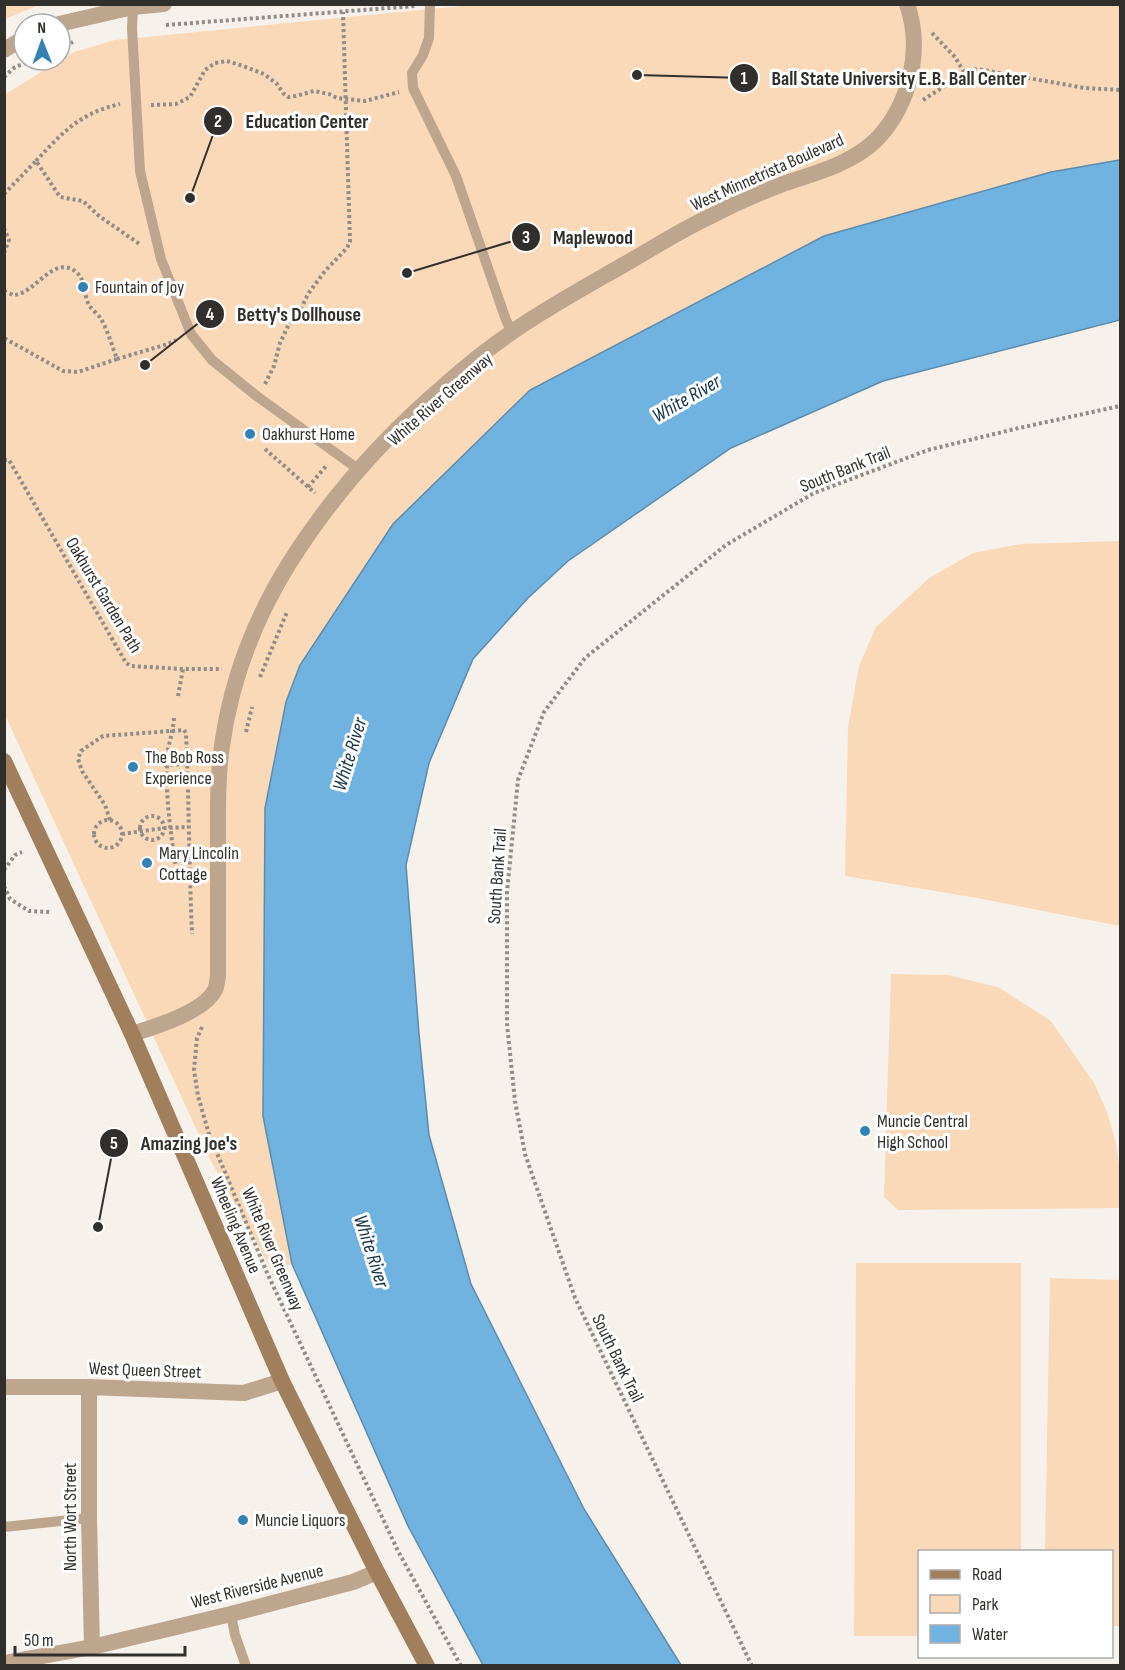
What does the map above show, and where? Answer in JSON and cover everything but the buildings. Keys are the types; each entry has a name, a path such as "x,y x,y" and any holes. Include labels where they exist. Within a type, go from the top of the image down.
{"main road":[{"name":"Wheeling Avenue","path":"4,761 132,1034 282,1381 377,1572 427,1665"}],"street":[{"path":"72,21 133,7 164,4"},
{"name":"West Minnetrista Boulevard","path":"132,1034 184,1014 203,1003 216,990 218,975 218,782 229,706 255,626 291,560 327,508 358,469 407,417 466,366 512,332 709,216 780,185 854,157 874,141 900,106 911,77 914,42 907,4"},
{"name":"West Queen Street","path":"4,1386 244,1393 282,1381"},
{"name":"North Wort Street","path":"89,1387 92,1647"},
{"name":"West Riverside Avenue","path":"4,1663 55,1660 92,1647 353,1582 377,1572"}],"lane":[{"path":"430,5 429,38 423,55 412,73 413,88 456,176 483,257 512,332"},
{"path":"133,7 132,28 140,171 160,259 191,333 212,360 258,397 358,469"},
{"path":"4,1527 89,1518"},
{"path":"231,1614 235,1635 246,1665"}],"path":[{"path":"132,28 430,5"},
{"path":"258,397 274,366 280,342 289,324 298,315 308,294 325,271 347,249 350,242 343,12"},
{"path":"932,33 955,57 964,72"},
{"path":"72,43 76,41"},
{"path":"4,194 68,128 88,114 128,102 151,105 176,104 190,97 205,70 215,63 227,62 264,74 288,97 314,91 337,98 365,101 413,88"},
{"path":"920,101 964,72 978,69 1085,88 1120,90"},
{"path":"36,161 60,197 83,201 99,216 160,259"},
{"path":"4,228 9,240 4,254"},
{"path":"4,291 12,295 24,291 51,270 65,268 73,270 80,277 86,290 88,304 101,318 117,359"},
{"path":"4,338 63,371 78,372 168,344 191,333"},
{"name":"South Bank Trail","path":"752,1665 575,1298 525,1154 515,1101 507,1024 507,892 518,780 544,712 585,658 726,545 814,493 928,450 1120,406"},
{"path":"308,487 327,467 332,452"},
{"name":"Oakhurst Garden Path","path":"4,460 9,460 126,663 131,666 225,669"},
{"path":"256,686 290,604"},
{"path":"178,696 183,669"},
{"path":"245,738 254,697"},
{"path":"174,718 166,765 167,827 177,875"},
{"path":"110,820 105,805 82,771 78,759 81,751 103,736 183,730 186,733 192,934"},
{"path":"166,765 187,764"},
{"path":"160,796 167,796"},
{"path":"153,815 167,827 161,837 154,841 146,839 140,831 142,820 153,815"},
{"path":"110,820 119,825 122,834 119,842 112,847 104,847 96,843 94,833 97,824 110,820"},
{"path":"122,834 188,826"},
{"path":"4,870 15,855 22,852"},
{"path":"170,876 190,876"},
{"path":"4,886 10,899 29,911 50,912"},
{"name":"White River Greenway","path":"205,1020 197,1038 194,1070 198,1096 209,1134 268,1275 398,1551 461,1665"}],"green space":[{"path":"5,4 39,4 22,12 12,12 12,16 5,19"},
{"path":"482,4 1120,5 1120,160 1051,172 823,236 530,390 286,702 265,808 263,1116 292,1264 273,1272 212,1163 5,715 4,95 41,72 72,72 72,53 115,40"},
{"path":"1120,541 1120,926 977,898 845,876 848,727 859,666 876,627 929,578 973,553 1021,544"},
{"path":"891,974 948,975 998,987 1051,1021 1094,1083 1107,1112 1116,1143 1120,1173 1120,1208 898,1210 884,1197"},
{"path":"856,1263 1021,1263 1021,1550 918,1550 918,1636 854,1636"},
{"path":"1050,1278 1120,1280 1120,1626 1113,1626 1113,1550 1045,1550"}],"water":[{"name":"White River","path":"1120,160 1120,320 883,381 731,448 568,561 528,598 473,659 429,763 406,865 429,1135 471,1284 584,1509 681,1665 483,1665 408,1526 292,1264 263,1116 265,808 286,702 300,665 393,524 530,390 824,236 1051,172"}],"place":[{"name":"Ball State University E.B. Ball Center","path":"637,75"},
{"name":"Education Center","path":"190,198"},
{"name":"Maplewood","path":"407,273"},
{"name":"Fountain of Joy","path":"83,287"},
{"name":"Betty's Dollhouse","path":"145,365"},
{"name":"Oakhurst Home","path":"250,434"},
{"name":"The Bob Ross Experience","path":"133,767"},
{"name":"Mary Lincolin Cottage","path":"147,863"},
{"name":"Muncie Central High School","path":"865,1131"},
{"name":"Amazing Joe's","path":"98,1227"},
{"name":"Muncie Liquors","path":"243,1520"}]}
